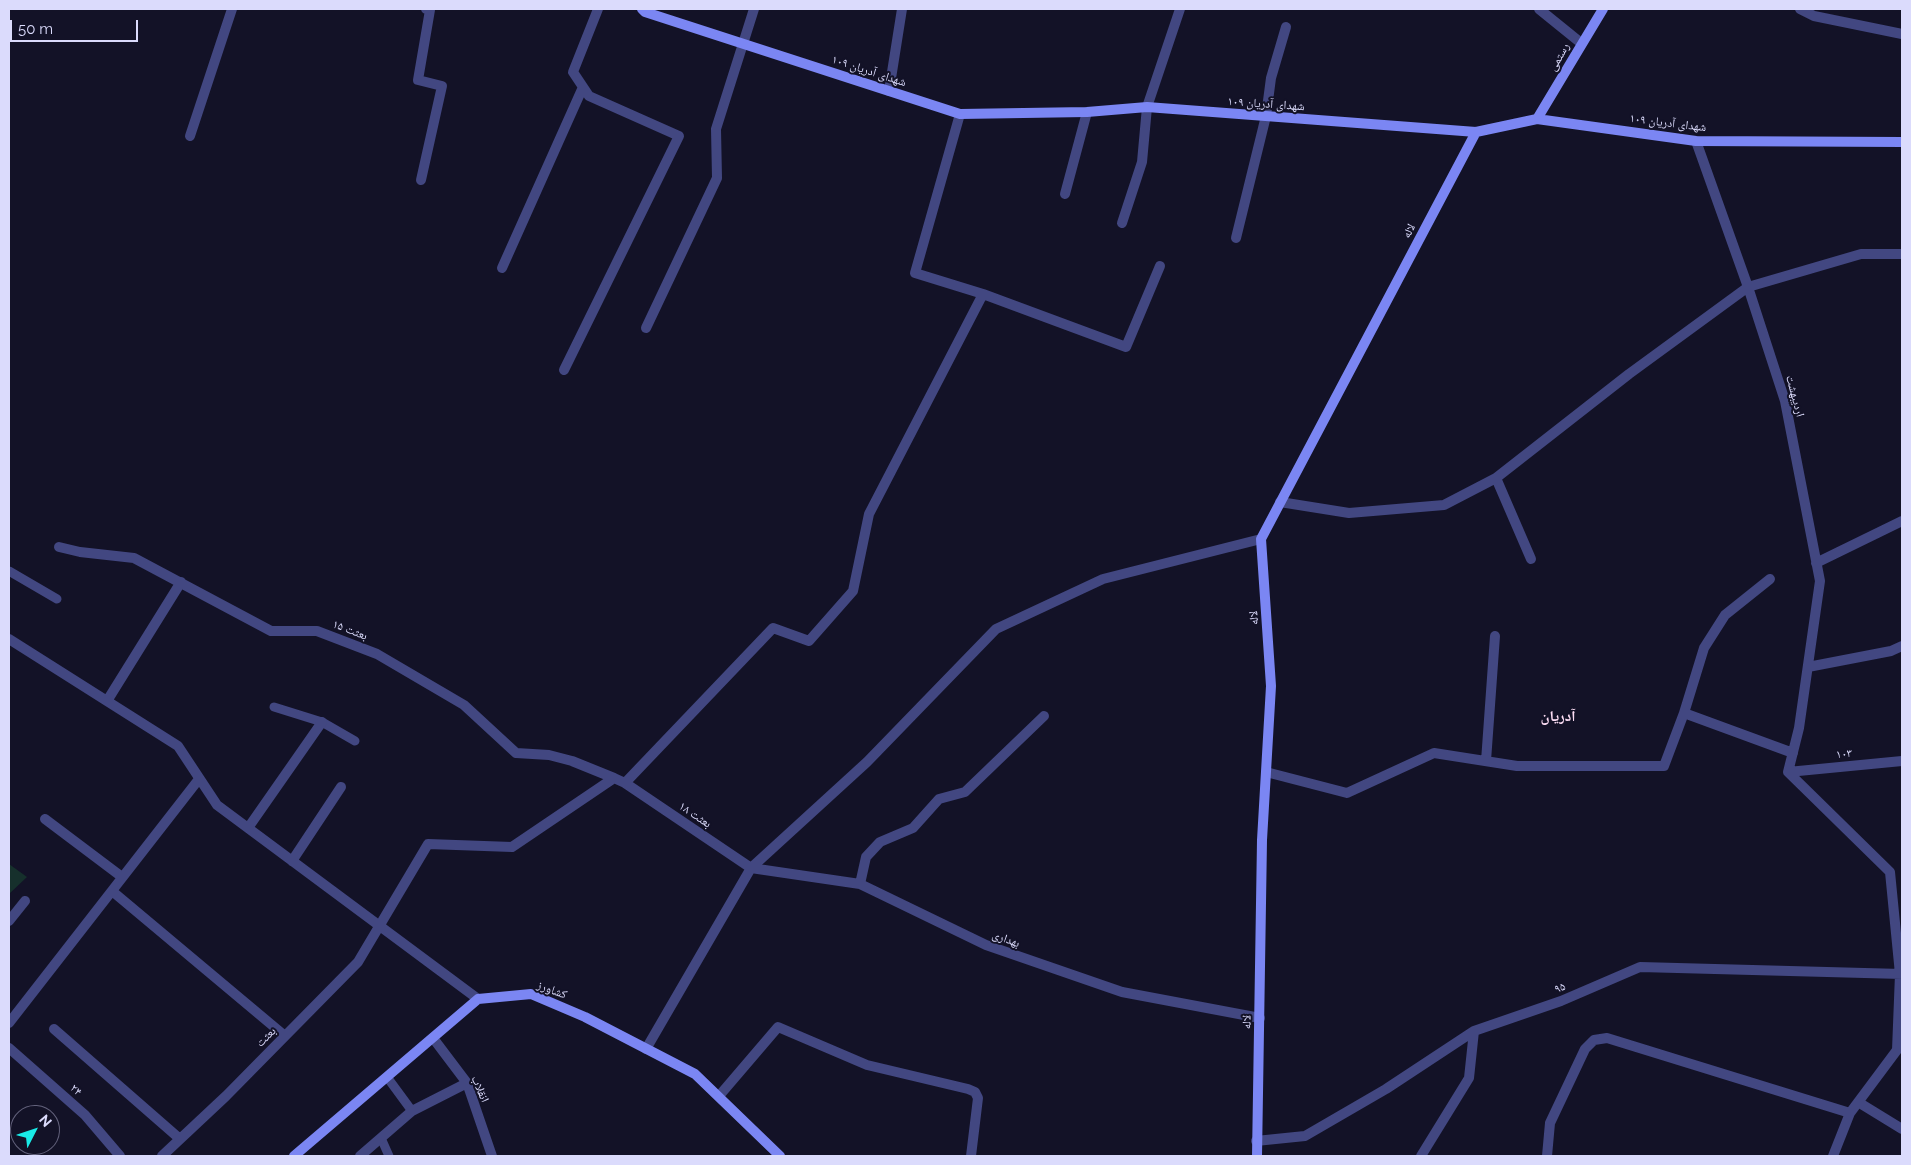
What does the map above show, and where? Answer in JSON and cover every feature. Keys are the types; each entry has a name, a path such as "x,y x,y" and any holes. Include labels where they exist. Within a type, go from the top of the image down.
{"street":[{"path":"190,136 232,9"},
{"path":"421,180 442,86 418,80 430,10 426,9"},
{"path":"564,370 680,136 589,96 583,88 573,72 598,9"},
{"name":"شهدای آدریان ۱۰۹","path":"642,9 644,12 960,114 1087,112 1147,107 1476,132 1537,118 1696,141 1902,142"},
{"path":"646,328 717,178 716,129 754,9"},
{"path":"889,91 902,9"},
{"path":"1122,223 1142,162 1147,107 1180,9"},
{"path":"1540,9 1581,44"},
{"name":"رستمی","path":"1537,118 1603,9"},
{"path":"1800,9 1814,16 1902,34"},
{"path":"1236,238 1266,116 1271,78 1286,28"},
{"path":"502,268 583,88"},
{"path":"1064,194 1087,112"},
{"path":"960,114 914,273 983,294 1126,347 1160,266"},
{"name":"لاله","path":"1256,1156 1262,840 1271,686 1261,539 1476,132"},
{"name":"اردیبهشت","path":"1696,141 1748,287 1785,401 1820,581 1799,728 1788,772"},
{"path":"1280,502 1349,512 1444,505 1496,478 1629,374 1748,287 1861,254 1902,254"},
{"path":"625,784 773,628 809,641 853,591 869,514 983,294"},
{"path":"1496,478 1531,559"},
{"path":"1816,563 1902,521"},
{"path":"646,1049 751,868 867,762 996,629 1103,579 1261,539"},
{"name":"بعثت ۱۵","path":"59,547 80,552 134,558 271,631 317,631 377,654 464,705 516,753 549,755 572,761 625,784"},
{"path":"1266,772 1346,793 1434,753 1517,766 1664,766 1684,713 1704,648 1725,615 1770,579"},
{"path":"107,701 181,582"},
{"path":"1486,761 1495,636"},
{"path":"9,639 178,746 217,805 478,999 294,1156"},
{"path":"1808,667 1891,651 1902,646"},
{"path":"1684,713 1793,753"},
{"path":"860,884 866,858 880,842 913,828 939,799 965,792 1044,716"},
{"path":"248,828 322,722"},
{"name":"۱۰۳","path":"1788,772 1902,761"},
{"path":"1788,772 1890,872 1901,974 1897,1050 1850,1113 1833,1156"},
{"name":"بعثت","path":"162,1156 226,1096 358,962 380,928 428,844 512,847 614,778"},
{"path":"9,1023 200,779"},
{"name":"بعثت ۱۸","path":"625,784 751,868"},
{"path":"292,861 341,787"},
{"path":"45,819 122,877"},
{"name":"بهداری","path":"751,868 860,884 986,945 1122,992 1260,1018"},
{"path":"112,891 285,1036"},
{"path":"9,921 25,901"},
{"name":"۹۵","path":"1256,1141 1304,1136 1386,1090 1474,1031 1561,1001 1640,967 1901,974"},
{"name":"کشاورز","path":"478,999 531,994 585,1017 695,1074 776,1155"},
{"path":"719,1096 778,1027 867,1065 975,1092 978,1098 971,1156"},
{"path":"54,1030 180,1139"},
{"path":"1421,1156 1469,1078 1474,1031"},
{"name":"انقلاب","path":"433,1038 467,1083 492,1156"},
{"path":"1547,1156 1550,1123 1586,1050 1594,1040 1607,1038 1850,1113"},
{"name":"۲۴","path":"9,1048 85,1115 120,1156"},
{"path":"360,1156 412,1111 467,1083"},
{"path":"1858,1102 1902,1129"}],"lane":[{"path":"9,571 58,599"},
{"path":"274,707 322,722 355,741"},
{"path":"387,1077 412,1111"},
{"path":"381,1138 389,1156"}],"green space":[{"path":"9,864 27,877 9,894"}],"district":[{"name":"آدریان","path":"1558,716"}]}
